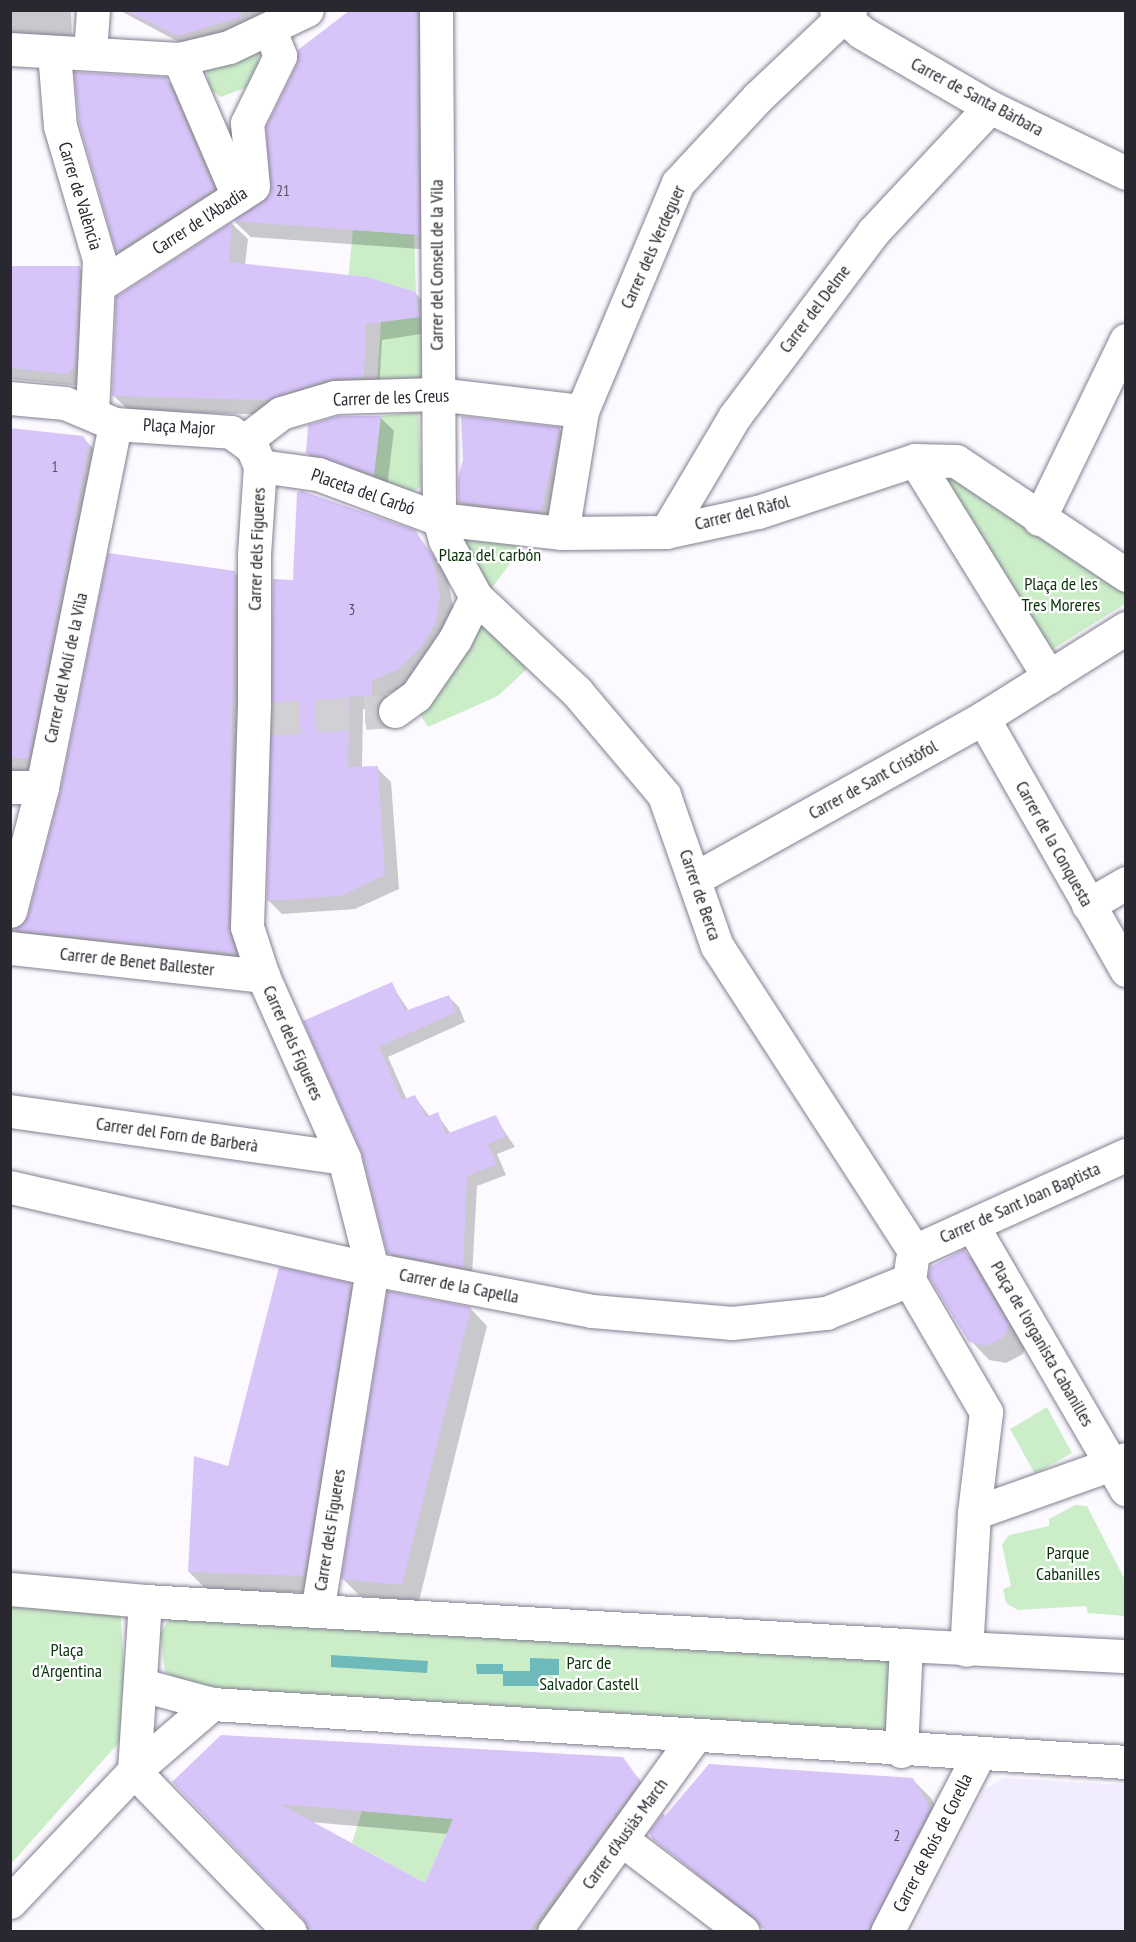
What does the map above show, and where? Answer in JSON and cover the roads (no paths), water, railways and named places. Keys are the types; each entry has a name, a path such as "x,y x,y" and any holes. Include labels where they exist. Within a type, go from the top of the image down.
{"street":[{"path":"90,52 93,10"},
{"path":"10,49 179,59 229,47 270,30 308,10"},
{"name":"Carrer del Consell de la Vila","path":"436,10 439,519"},
{"name":"Carrer de Santa Bàrbara","path":"844,13 861,32 990,107 1125,173"},
{"name":"Carrer dels Verdeguer","path":"562,533 582,411 678,183 758,97 844,13"},
{"name":"Carrer de l'Abadia","path":"99,286 253,186 247,123 280,56 270,30"},
{"name":"Carrer de València","path":"54,52 60,126 99,259 104,419"},
{"path":"179,59 238,196"},
{"name":"Carrer del Delme","path":"666,532 735,416 873,232 990,107"},
{"path":"1039,519 1125,340"},
{"name":"Carrer de les Creus","path":"264,459 281,413 335,397 437,394 582,411"},
{"name":"Plaça Major","path":"10,398 64,403 104,419 218,429 264,459"},
{"name":"Carrer del Molí de la Vila","path":"10,911 26,787 104,419"},
{"name":"Placeta del Carbó","path":"264,459 318,474 439,519 562,533"},
{"name":"Carrer dels Figueres","path":"264,459 254,555 254,704 247,927 263,976 344,1158 372,1269 317,1611"},
{"path":"915,460 956,461 1125,575"},
{"path":"915,460 1049,677 1125,628"},
{"name":"Carrer del Ràfol","path":"562,533 666,532 758,513 915,460"},
{"name":"Placeta del Carbó","path":"439,519 445,540 476,597"},
{"path":"395,711 416,696 455,639 476,597"},
{"name":"Carrer de Berca","path":"476,597 577,692 664,795 717,946 911,1265"},
{"name":"Carrer de Sant Cristòfol","path":"694,879 983,718 1049,677"},
{"name":"Carrer de la Conquesta","path":"983,718 1125,970"},
{"path":"1088,904 1125,883"},
{"name":"Carrer de Benet Ballester","path":"10,948 263,976"},
{"name":"Carrer del Forn de Barberà","path":"10,1111 344,1158"},
{"name":"Carrer de Sant Joan Baptista","path":"911,1265 972,1224 1125,1155"},
{"name":"Carrer de la Capella","path":"10,1187 372,1269 592,1311 732,1323 826,1313 911,1265"},
{"name":"Plaça de l'organista Cabanilles","path":"972,1224 1121,1471 974,1513"},
{"path":"911,1265 986,1412 974,1513 966,1650"},
{"path":"10,1589 145,1601 966,1650 1125,1656"},
{"path":"145,1601 142,1685 134,1772 290,1932"},
{"path":"901,1751 906,1645"},
{"path":"142,1685 212,1704 901,1751 1125,1762"},
{"path":"11,1900 134,1772 212,1704"},
{"name":"Carrer d'Ausiàs March","path":"554,1932 695,1737"},
{"name":"Carrer de Roís de Corella","path":"887,1932 979,1754"},
{"path":"621,1839 742,1932"}],"water":[{"path":"331,1655 428,1661 427,1673 331,1667"},
{"path":"530,1658 559,1659 559,1675 541,1675 540,1686 503,1686 503,1674 477,1674 476,1664 503,1664 503,1671 530,1671"}],"tunnel":[{"path":"254,704 267,719 395,711"}],"park label":[{"name":"Plaza del carbón","path":"490,555"},
{"name":"Plaça de les Tres Moreres","path":"1061,595"},
{"name":"Parque Cabanilles","path":"1068,1564"},
{"name":"Plaça d'Argentina","path":"67,1661"},
{"name":"Parc de Salvador Castell","path":"589,1674"}]}
